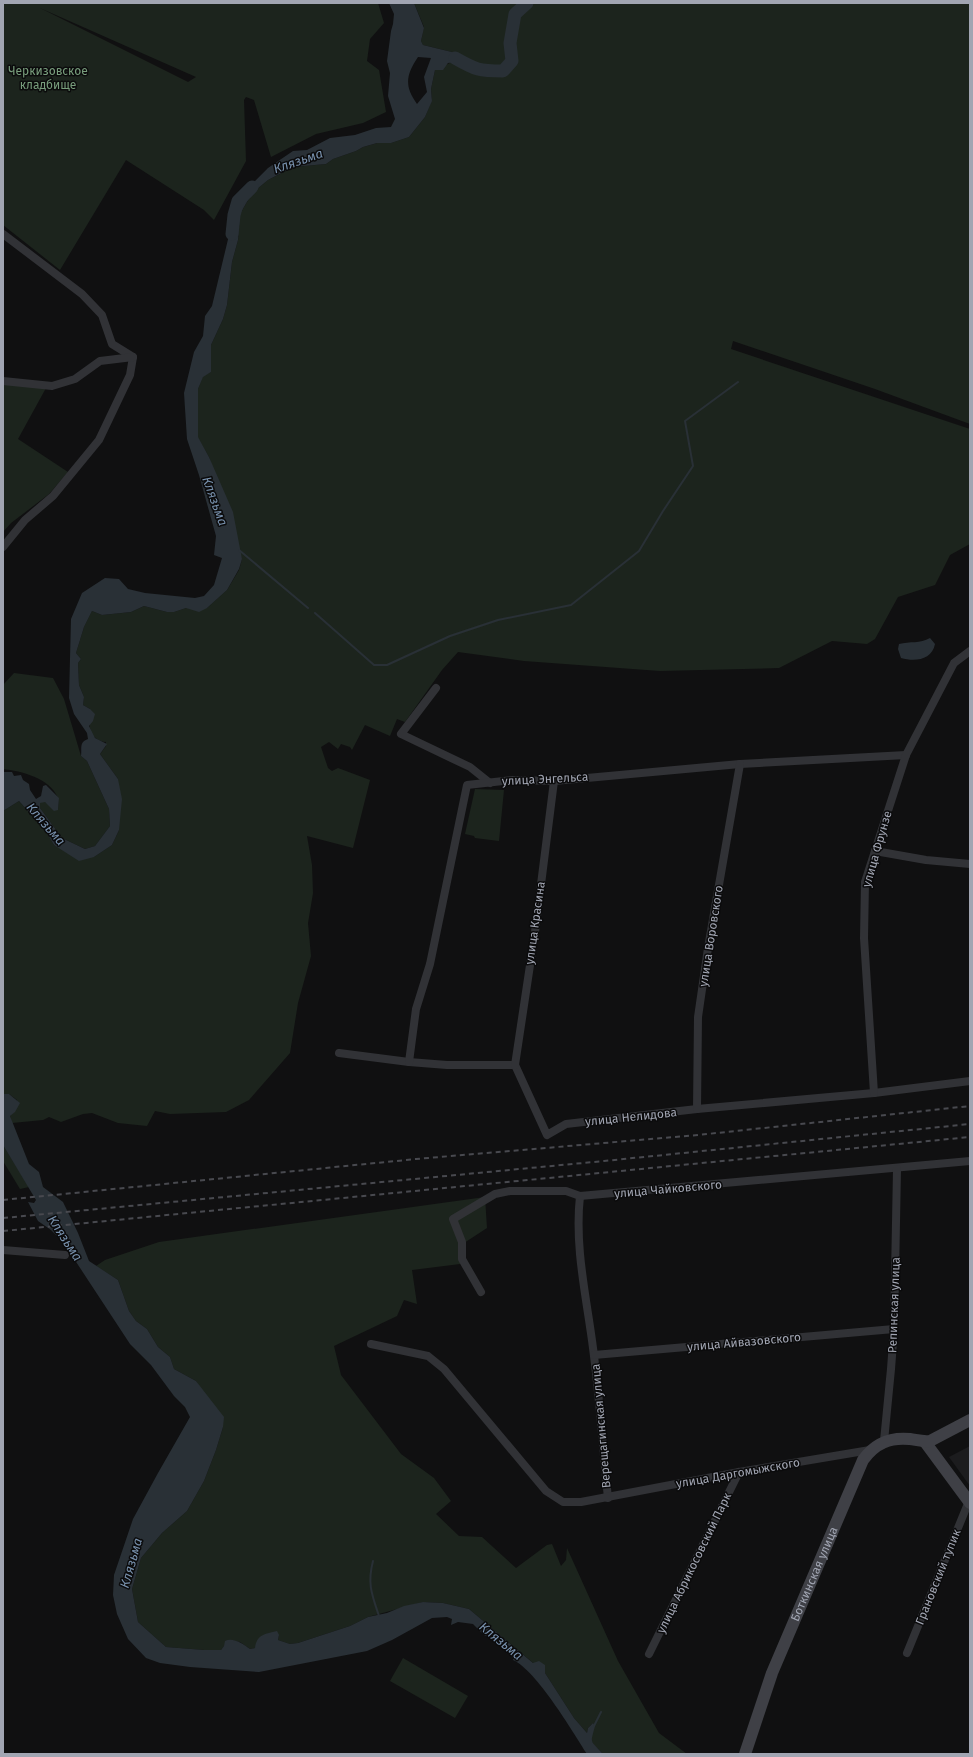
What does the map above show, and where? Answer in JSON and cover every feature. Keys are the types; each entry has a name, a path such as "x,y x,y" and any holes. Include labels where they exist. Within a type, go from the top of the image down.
{"street":[{"path":"3,234 82,294 102,315 112,344 133,357"},
{"path":"3,381 52,386 75,379 100,361 133,357"},
{"path":"3,547 25,520 53,496 100,440 130,375 133,357"},
{"name":"улица Фрунзе","path":"874,1093 864,938 865,882 906,755 954,663 970,651"},
{"path":"436,688 401,734 470,767 490,782"},
{"name":"улица Энгельса","path":"409,1062 416,1009 430,964 467,785 513,780 554,781 740,764 906,755"},
{"name":"улица Воровского","path":"697,1109 698,1017 708,948 740,764"},
{"name":"улица Красина","path":"515,1065 535,932 554,781"},
{"path":"876,851 926,860 970,864"},
{"path":"340,1053 409,1062 447,1065 515,1065"},
{"name":"улица Нелидова","path":"515,1065 546,1135 566,1124 697,1109 874,1093 970,1081"},
{"name":"улица Чайковского","path":"481,1292 462,1259 462,1242 453,1219 495,1194 510,1191 566,1190 580,1196 898,1169 970,1161"},
{"name":"Репинская улица","path":"884,1441 894,1329 898,1169"},
{"name":"Верещагинская улица","path":"371,1344 428,1356 444,1369 546,1491 563,1502 581,1502 608,1498 594,1355 583,1290 578,1214 580,1196"},
{"path":"3,1250 64,1255"},
{"name":"улица Айвазовского","path":"594,1355 894,1329"},
{"path":"969,1502 925,1442 970,1420"},
{"name":"Боткинская улица","path":"745,1754 772,1673 863,1460 870,1450 884,1441 908,1439 925,1442"},
{"name":"улица Даргомыжского","path":"608,1498 739,1472 870,1450"},
{"name":"улица Абрикосовский Парк","path":"649,1654 739,1472"},
{"name":"Грановский тупик","path":"907,1652 969,1502"}],"shaded area":[{"path":"970,1446 970,1486 949,1457"}],"green space":[{"name":"Черкизовское кладбище","path":"3,3 378,3 384,23 370,39 367,61 379,70 386,112 363,123 316,134 271,157 254,100 246,97 244,100 246,161 214,220 204,210 126,160 60,270 3,225","holes":["40,8 196,77 188,82"]},
{"path":"414,3 970,3 970,424 875,389 733,341 731,349 970,429 970,544 950,555 935,585 898,597 875,639 867,644 832,641 779,668 660,671 524,661 458,652 442,670 405,722 397,719 390,736 365,725 352,750 350,747 341,744 338,749 329,742 321,747 328,768 332,771 338,768 370,780 353,848 307,836 312,865 313,893 308,923 311,956 298,1003 290,1053 249,1100 226,1112 170,1114 155,1111 147,1126 118,1123 92,1113 83,1114 61,1122 49,1117 43,1120 12,1123 10,1116 17,1107 17,1100 9,1094 3,1094 3,811 19,801 45,830 54,845 94,857 112,845 119,830 118,779 100,754 106,746 106,742 95,738 92,734 89,720 90,709 83,705 84,697 79,685 78,663 81,659 76,653 84,627 92,611 102,615 131,612 144,606 167,612 174,612 186,608 207,608 227,590 239,570 242,559 209,457 198,438 198,389 203,376 211,372 211,345 223,319 227,305 232,262 238,240 240,214 252,193 268,180 294,167 326,164 333,159 363,147 377,143 391,143 409,137 425,117 432,100 431,89 435,70 454,61 469,68 456,53 423,45 421,41 424,27"},
{"path":"3,380 46,388 18,439 68,472 49,494 11,523 3,532"},
{"path":"14,673 53,678 64,699 81,756 87,761 109,809 110,826 95,846 85,849 62,838 40,808 40,802 45,802 58,810 58,798 49,785 26,774 3,769 3,685"},
{"path":"475,789 504,790 499,841 475,838 474,836 465,834"},
{"path":"3,1145 29,1187 20,1189 3,1161"},
{"path":"485,1197 487,1228 461,1245 460,1264 412,1270 417,1304 404,1300 397,1316 334,1346 341,1375 401,1454 434,1478 451,1501 436,1514 459,1536 482,1537 516,1568 547,1545 552,1544 561,1566 566,1560 567,1548 618,1661 659,1733 687,1754 603,1754 592,1742 591,1738 593,1723 588,1728 587,1733 574,1718 545,1673 469,1609 443,1603 423,1602 368,1617 350,1626 298,1643 290,1644 278,1640 279,1635 255,1648 250,1649 240,1642 229,1640 221,1650 166,1647 138,1622 132,1589 141,1558 162,1533 187,1511 204,1481 223,1427 196,1381 174,1369 170,1357 158,1347 147,1329 136,1321 129,1311 118,1280 96,1266 105,1260 159,1242"},
{"path":"403,1658 468,1696 455,1718 390,1681"}],"water":[{"path":"389,3 414,3 424,28 421,41 423,45 456,53 470,65 469,68 457,62 448,63 443,70 435,70 431,89 432,101 425,117 409,137 391,143 377,143 363,147 333,159 326,164 293,167 268,180 252,193 240,214 238,240 232,262 227,305 223,319 211,345 211,372 203,377 198,389 198,437 209,457 233,512 242,559 239,569 227,590 207,608 199,612 186,608 174,612 167,612 144,606 131,612 102,615 92,611 84,627 76,653 81,659 78,663 79,685 84,697 83,705 95,714 93,721 89,726 95,738 107,744 100,754 118,779 122,799 119,830 112,845 94,857 79,861 54,845 45,830 19,801 3,811 3,772 12,772 14,776 21,775 23,780 29,784 30,790 36,799 41,796 43,786 46,785 59,798 58,810 54,811 45,802 40,803 40,808 62,838 85,849 95,846 110,826 109,809 87,761 81,756 82,744 88,739 87,733 74,714 69,698 71,619 82,593 105,578 119,579 128,589 145,593 195,598 204,596 214,585 222,558 214,555 216,536 187,439 184,393 194,352 203,336 205,316 212,306 236,206 247,189 268,168 293,151 307,150 330,138 355,135 376,128 391,127 395,119 388,96 390,73 387,61 394,14","holes":["418,57 431,58 424,77 427,92 417,104 408,86 409,75"]},
{"path":"930,638 935,644 927,657 917,660 901,658 898,649 899,644 922,641"},
{"path":"3,1094 9,1094 20,1103 15,1112 10,1116 29,1164 39,1172 43,1187 63,1202 78,1233 89,1261 118,1280 129,1311 136,1321 147,1329 158,1347 170,1357 174,1369 196,1381 224,1417 223,1427 216,1450 204,1481 187,1511 162,1533 141,1558 132,1589 138,1622 166,1647 221,1650 225,1641 231,1640 250,1649 255,1648 256,1643 262,1635 269,1633 277,1631 279,1635 278,1640 290,1644 298,1643 350,1626 368,1617 423,1602 443,1603 469,1609 533,1663 539,1661 545,1665 545,1673 574,1718 587,1733 588,1728 593,1723 595,1726 592,1742 603,1754 587,1754 543,1688 522,1666 513,1660 513,1658 498,1642 484,1635 473,1624 458,1622 451,1625 452,1619 447,1617 432,1618 392,1640 367,1651 259,1672 190,1667 160,1663 146,1658 128,1639 117,1614 113,1595 114,1575 133,1519 190,1417 185,1407 174,1396 151,1365 130,1344 63,1242 51,1230 38,1221 28,1202 34,1203 36,1200 3,1145"}],"waterway":[{"path":"455,58 478,69 503,71 512,61 510,43 515,14 527,3"},
{"name":"Клязьма","path":"232,234 234,215 238,201 252,187"},
{"path":"315,613 374,665 387,665 450,636 498,620 571,605 639,551 693,466 685,421 738,382"},
{"path":"239,550 308,608"},
{"path":"373,1561 370,1583 372,1595 379,1616"},
{"path":"594,1726 601,1712"}],"railway":[{"path":"3,1200 416,1159 698,1135 970,1106"},
{"path":"3,1218 604,1161 970,1124"},
{"path":"3,1231 970,1137"}]}
